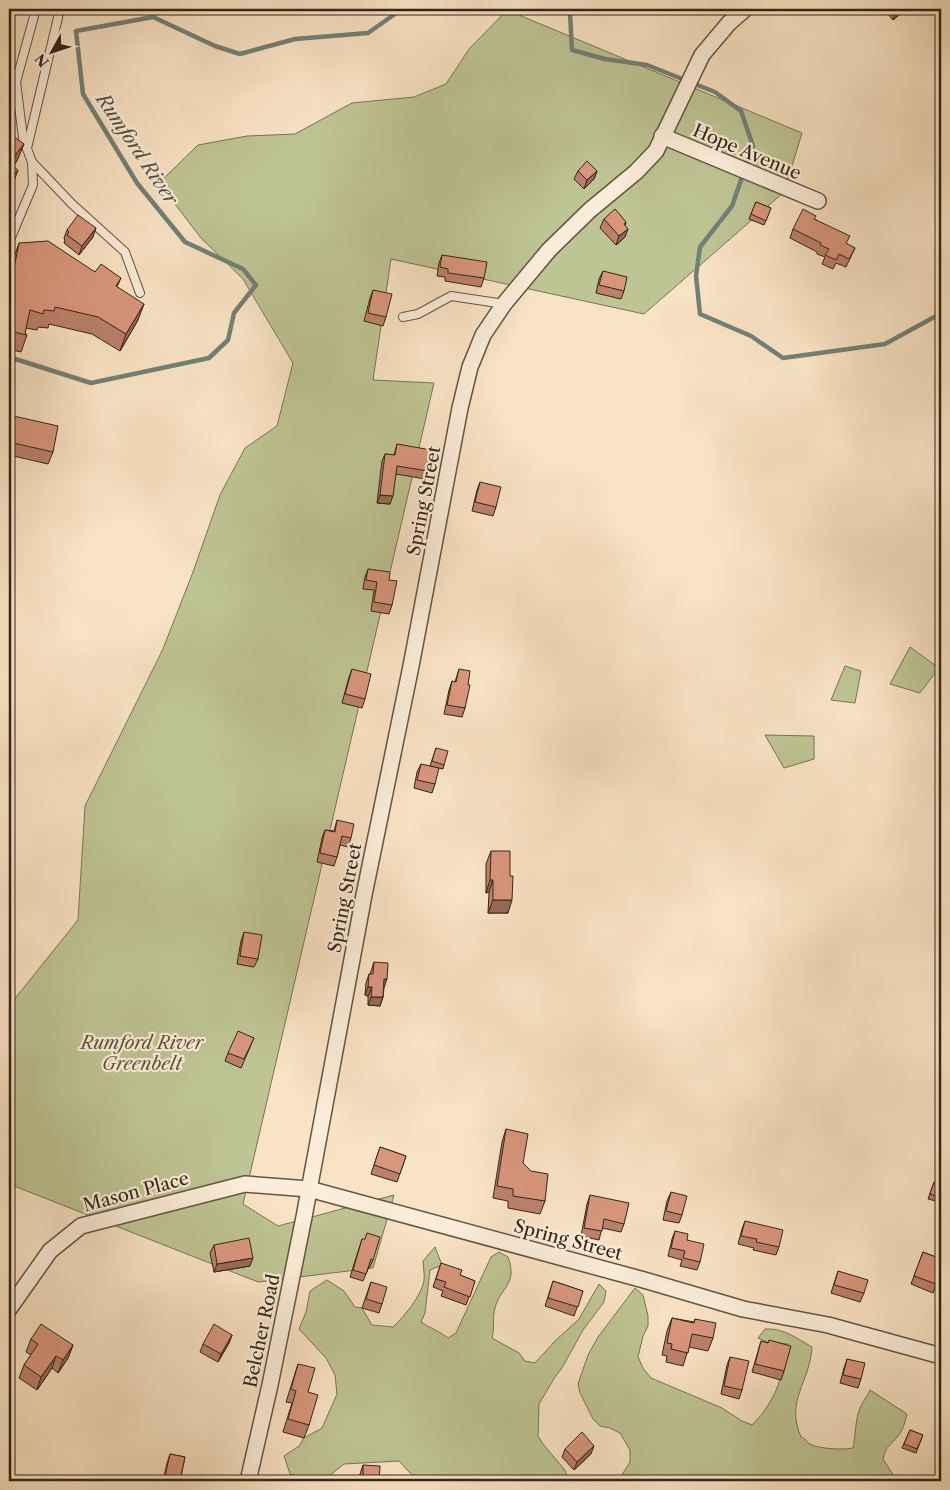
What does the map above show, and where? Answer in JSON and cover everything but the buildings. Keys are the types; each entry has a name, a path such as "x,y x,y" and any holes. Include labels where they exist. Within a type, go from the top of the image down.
{"street":[{"name":"Spring Street","path":"745,9 728,23 705,49 656,151 636,172 590,210 549,250 504,304 483,335 470,367 460,408 411,666 364,895 309,1189 644,1280 742,1309 828,1325 941,1356"},
{"name":"Hope Avenue","path":"662,136 818,201"},
{"name":"Mason Place","path":"9,1309 50,1251 80,1226 245,1184 309,1189"},
{"name":"Belcher Road","path":"248,1481 272,1376 309,1189"}],"lane":[{"path":"9,242 33,185 32,162 20,120 16,82 36,9"},
{"path":"27,148 60,9"},
{"path":"9,76 16,82"},
{"path":"32,162 72,204 125,252 140,293"},
{"path":"403,317 418,314 451,296 504,304"}],"green space":[{"name":"Rumford River Greenbelt","path":"507,10 802,133 784,192 644,314 391,259 373,380 434,383 243,1204 278,1226 394,1195 373,1268 258,1282 9,1184 9,1006 78,920 85,806 163,649 220,495 245,448 277,426 293,363 243,279 201,238 159,183 198,145 247,136 295,134 352,103 414,97 446,84 469,49"},
{"path":"910,647 939,668 920,693 890,684"},
{"path":"845,666 861,671 855,703 831,700"},
{"path":"765,735 814,736 814,759 784,768"},
{"path":"435,1247 442,1265 430,1270 425,1313 421,1322 448,1338 456,1333 491,1257 499,1252 508,1257 511,1274 508,1285 495,1308 492,1338 519,1353 525,1361 535,1363 579,1319 599,1284 606,1291 604,1302 583,1330 539,1404 538,1436 564,1469 570,1481 411,1481 412,1475 399,1461 344,1464 328,1477 308,1480 290,1474 284,1456 299,1446 304,1438 322,1428 337,1394 335,1375 326,1358 299,1329 306,1312 310,1291 327,1280 344,1291 355,1307 362,1308 372,1325 393,1327 416,1300 424,1281 423,1261"},
{"path":"635,1288 643,1295 648,1316 648,1326 643,1336 638,1357 643,1368 651,1378 722,1408 752,1425 767,1406 777,1388 788,1344 767,1342 758,1338 765,1329 784,1332 812,1347 797,1402 797,1424 801,1437 814,1446 838,1449 853,1448 858,1413 870,1390 907,1414 901,1431 887,1449 883,1459 897,1481 618,1481 630,1462 630,1450 620,1433 600,1426 593,1419 580,1393 578,1384 588,1355 598,1337"}],"waterway":[{"name":"Rumford River","path":"9,357 91,383 209,358 228,340 234,313 256,285 243,269 185,242 137,183 83,94 76,31 153,17 215,46 240,54 295,39 368,33 402,9"},
{"name":"Rumford River","path":"561,9 570,13 572,50 605,59 647,65 715,92 741,111 753,146 732,206 700,247 696,276 700,314 751,336 783,358 885,344 938,315 941,317"}]}
